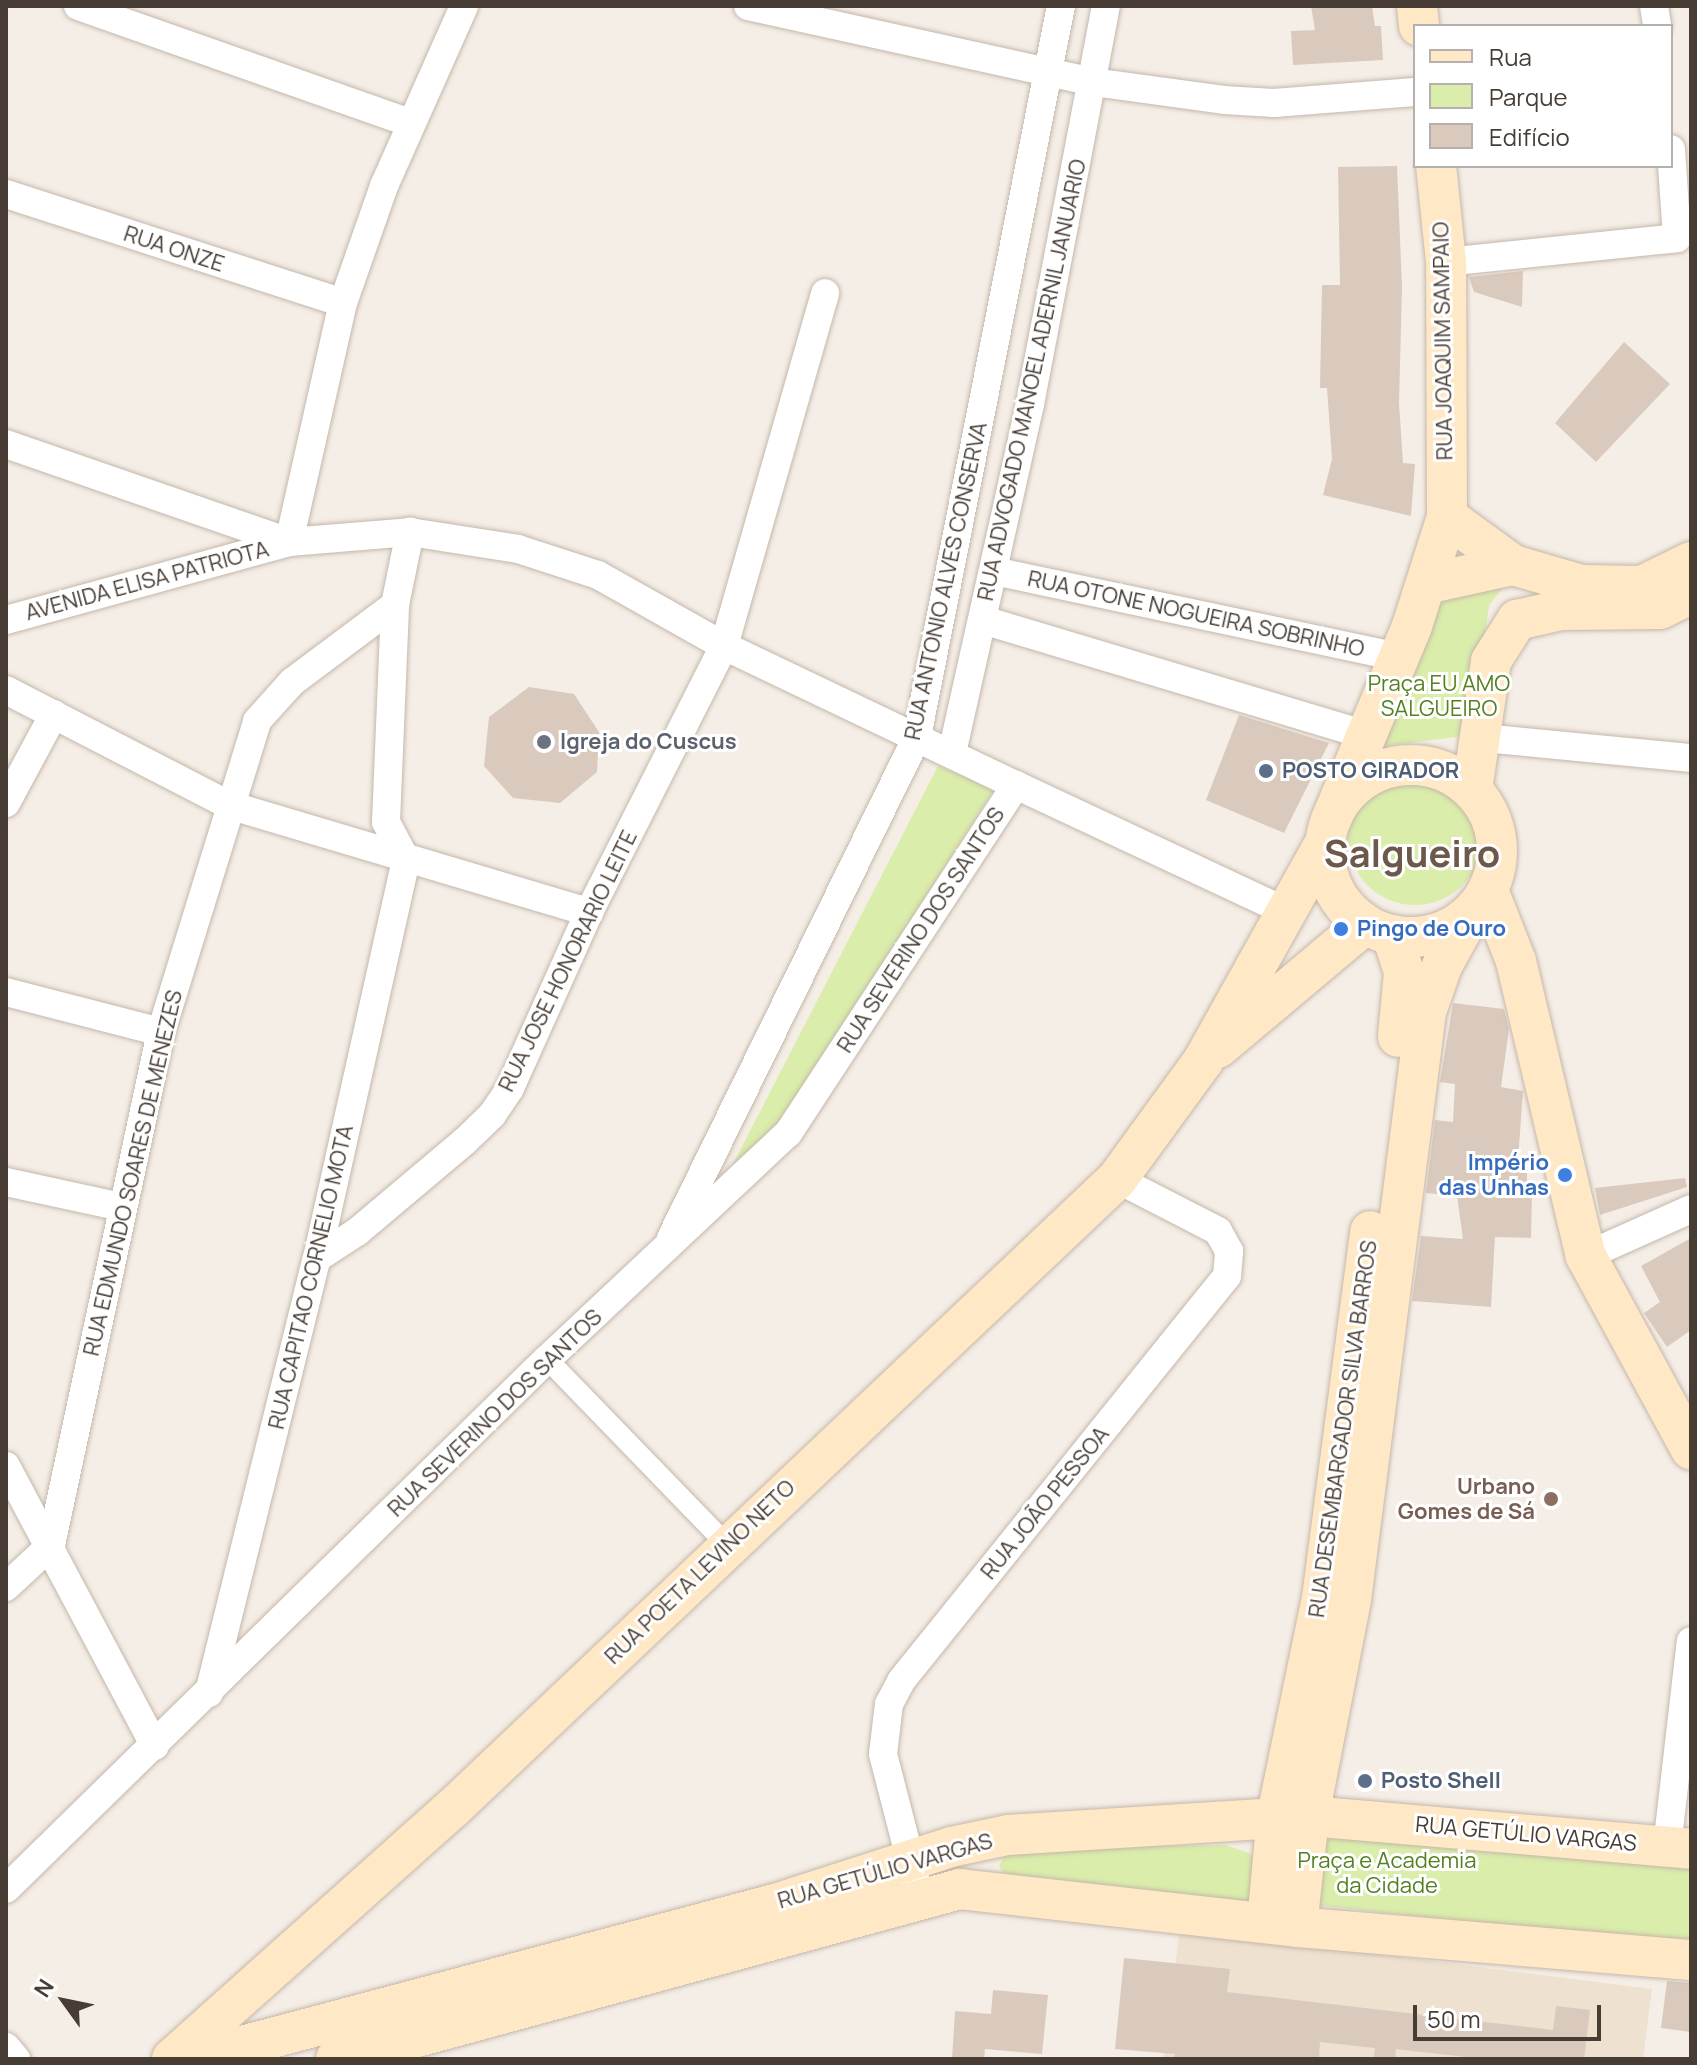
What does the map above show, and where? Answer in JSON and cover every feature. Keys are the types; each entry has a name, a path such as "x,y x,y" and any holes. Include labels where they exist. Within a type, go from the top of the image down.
{"main road":[{"name":"RUA JOAQUIM SAMPAIO","path":"1326,834 1399,657 1447,517 1446,262 1436,168"},
{"path":"1447,517 1513,565 1582,585 1616,587 1665,579 1691,562"},
{"path":"1426,584 1513,565"},
{"path":"1472,790 1483,738 1491,661 1517,620 1561,610 1637,612 1686,604"},
{"path":"1422,765 1449,773 1472,790 1488,813 1497,840 1479,902 1447,929 1420,937 1378,930 1343,904 1326,834 1345,795 1367,777 1393,766 1422,765"},
{"name":"RUA POETA LEVINO NETO","path":"172,2059 453,1808 727,1545 1117,1179 1203,1061 1326,834"},
{"path":"1479,902 1516,961 1586,1256 1691,1449"},
{"name":"RUA DESEMBARGADOR SILVA BARROS","path":"1387,1210 1426,1012 1442,966 1479,902"},
{"name":"RUA POETA LEVINO NETO","path":"1203,1061 1378,930"},
{"name":"RUA DESEMBARGADOR SILVA BARROS","path":"1282,1925 1293,1816 1337,1599 1387,1210 1405,989 1378,930"},
{"name":"RUA GETÚLIO VARGAS","path":"193,2059 780,1919 916,1880 1008,1835 1293,1816 1679,1848"},
{"name":"RUA GETÚLIO VARGAS","path":"916,1880 960,1889 1282,1925 1691,1960"},
{"name":"RUA GETÚLIO VARGAS","path":"336,2059 705,1939"}],"street":[{"path":"78,6 411,123"},
{"path":"6,444 289,542 343,303 411,123 464,6"},
{"path":"748,6 870,18 1049,72 1093,82 1274,103 1413,92"},
{"name":"RUA ANTONIO ALVES CONSERVA","path":"664,1251 917,737 1061,6"},
{"name":"RUA ADVOGADO MANOEL ADERNIL JANUARIO","path":"952,753 994,571 1106,6"},
{"path":"1446,262 1677,238 1672,168"},
{"name":"RUA ONZE","path":"6,194 343,303"},
{"name":"RUA JOSE HONORARIO LEITE","path":"317,1258 357,1232 492,1115 589,912 724,646 825,293"},
{"path":"406,860 386,822 395,605 410,532"},
{"name":"RUA SEVERINO DOS SANTOS","path":"6,1889 547,1359 788,1133 1016,785 724,646 598,575 518,549 410,532 289,542"},
{"name":"AVENIDA ELISA PATRIOTA","path":"6,620 289,542"},
{"name":"RUA OTONE NOGUEIRA SOBRINHO","path":"994,571 1399,657"},
{"name":"RUA EDMUNDO SOARES DE MENEZES","path":"51,1545 161,1032 257,721 292,682 395,605"},
{"path":"983,620 1366,735"},
{"path":"6,690 229,805 589,912"},
{"path":"6,803 54,714"},
{"path":"1483,738 1691,758"},
{"path":"1016,785 1285,911"},
{"name":"RUA CAPITAO CORNELIO MOTA","path":"209,1693 317,1258 406,860"},
{"path":"6,992 161,1032"},
{"name":"RUA JOÃO PESSOA","path":"916,1880 883,1754 884,1729 895,1693 1227,1276 1229,1251 1218,1231 1117,1179"},
{"path":"6,1182 122,1207"},
{"path":"1586,1256 1691,1209"},
{"path":"547,1359 727,1545"},
{"path":"6,1466 51,1545 155,1746"},
{"path":"6,1587 51,1545"},
{"path":"1679,1848 1691,1641"},
{"path":"6,2047 16,2059"}],"shaded area":[{"path":"1180,1929 1652,1989 1643,2059 1163,2059"}],"green space":[{"name":"Praça EU AMO SALGUEIRO","path":"1507,583 1489,605 1473,735 1375,747 1439,592"},
{"path":"938,766 995,788 778,1128 733,1164"},
{"path":"1415,771 1441,776 1462,791 1477,812 1482,838 1477,864 1462,885 1441,900 1415,905 1389,900 1368,885 1353,864 1348,838 1353,812 1368,791 1389,776"},
{"name":"Praça e Academia da Cidade","path":"1326,1824 1691,1865 1691,1947 1315,1905"},
{"path":"1225,1845 1249,1853 1262,1869 1258,1892 1242,1905 1007,1880 999,1866 1007,1850 1025,1848"}],"building":[{"path":"1311,6 1372,6 1375,26 1381,26 1383,60 1293,65 1291,31 1315,30"},
{"path":"1397,166 1402,287 1399,403 1403,463 1415,464 1411,516 1323,495 1332,459 1327,388 1320,388 1322,285 1340,285 1338,167"},
{"path":"1523,271 1522,307 1474,292 1469,277"},
{"path":"1624,342 1670,384 1596,462 1555,423"},
{"path":"529,687 574,694 599,732 597,772 560,803 513,798 484,766 489,717"},
{"name":"POSTO GIRADOR","path":"1239,715 1329,743 1284,833 1206,800"},
{"path":"1453,1003 1504,1009 1509,1029 1501,1087 1523,1091 1518,1160 1527,1159 1527,1191 1532,1191 1531,1238 1495,1237 1491,1307 1412,1301 1421,1236 1463,1239 1457,1196 1426,1193 1435,1120 1453,1122 1455,1084 1440,1082"},
{"path":"1685,1178 1687,1187 1600,1215 1595,1188"},
{"path":"1691,1238 1691,1330 1667,1347 1644,1313 1660,1302 1641,1266"},
{"path":"1124,1958 1230,1969 1227,1992 1553,2030 1556,2006 1590,2010 1584,2059 1483,2059 1396,2049 1395,2059 1374,2059 1375,2048 1320,2042 1319,2059 1174,2059 1175,2054 1115,2049"},
{"path":"1667,1981 1691,1983 1691,2032 1661,2028"},
{"path":"993,1990 1048,1995 1042,2054 985,2049 984,2059 952,2059 955,2011 991,2014"}],"place":[{"name":"Igreja do Cuscus","path":"544,742"},
{"name":"POSTO GIRADOR","path":"1266,771"},
{"name":"Pingo de Ouro","path":"1341,929"},
{"name":"Império das Unhas","path":"1565,1175"},
{"name":"Urbano Gomes de Sá","path":"1551,1499"},
{"name":"Posto Shell","path":"1365,1781"}],"district":[{"name":"Salgueiro","path":"1412,853"}]}
